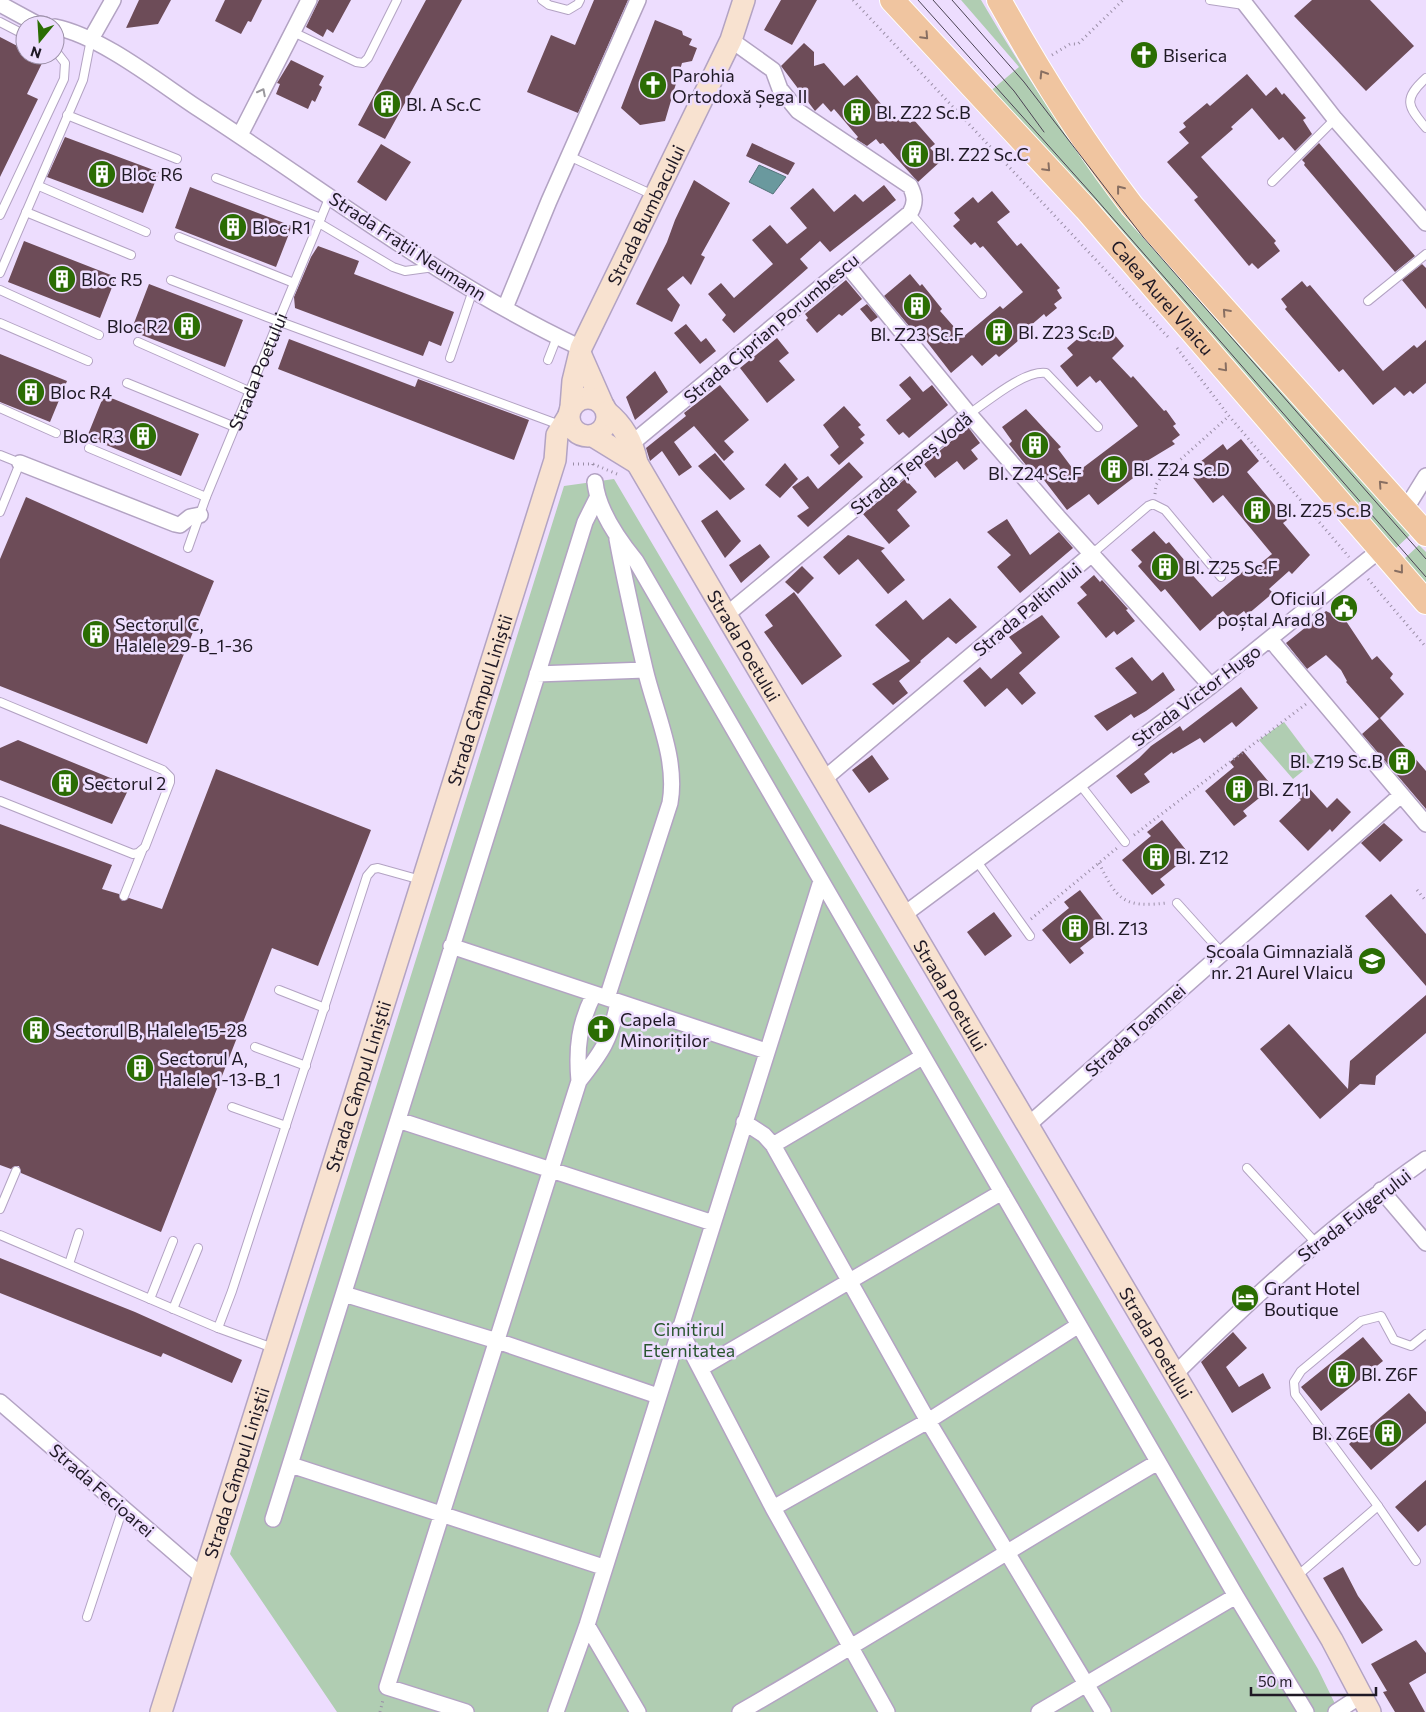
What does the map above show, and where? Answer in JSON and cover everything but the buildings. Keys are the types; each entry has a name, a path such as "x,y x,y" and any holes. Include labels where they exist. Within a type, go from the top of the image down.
{"main road":[{"name":"Calea Aurel Vlaicu","path":"892,0 1086,209 1426,602"},
{"path":"999,0 1068,116 1098,161 1132,206 1426,534"}],"street":[{"path":"91,39 113,0"},
{"path":"240,135 309,0"},
{"path":"505,308 569,156 638,0"},
{"name":"Strada Bumbacului","path":"567,416 573,381 581,351 733,34 744,0"},
{"name":"Strada Bumbacului","path":"733,34 756,0"},
{"path":"1243,2 1335,119 1426,223"},
{"path":"0,4 20,15"},
{"name":"Strada Frații Neumann","path":"65,30 91,39 240,135 434,267 581,351"},
{"path":"733,34 773,70 780,89 798,111 910,186 914,194 914,203 910,213"},
{"name":"Strada Ciprian Porumbescu","path":"634,454 847,266 910,213"},
{"path":"847,266 969,414 1073,534 1210,686"},
{"path":"555,460 588,436 605,427 604,408 581,351"},
{"path":"604,408 588,397 578,400 567,416 571,427 588,436 634,454"},
{"name":"Strada Poetului","path":"604,408 620,424 634,454 726,615 824,779 902,916 1295,1578 1366,1704"},
{"name":"Strada Țepeș Vodă","path":"726,615 969,414"},
{"name":"Strada Câmpul Liniștii","path":"161,1712 555,460 556,440 567,416"},
{"path":"20,463 175,524 180,525 190,517 200,515"},
{"path":"1405,510 1426,476"},
{"path":"595,482 597,498 617,537 636,561 822,880 922,1057 1236,1596 1306,1712"},
{"path":"274,1519 451,946 585,522 597,498"},
{"path":"579,1081 604,1050 610,1035 606,998 670,803 673,787 670,762 645,670 617,537"},
{"name":"Strada Victor Hugo","path":"902,916 1078,782 1210,686 1381,549"},
{"name":"Strada Paltinului","path":"824,779 1093,554"},
{"path":"1270,639 1316,696 1426,824"},
{"path":"537,674 645,670"},
{"name":"Strada Toamnei","path":"1027,1126 1401,795"},
{"path":"556,1712 587,1624 603,1567 822,880"},
{"path":"451,946 766,1051"},
{"path":"466,1712 388,1687 550,1168 579,1081 578,1042 581,1025 606,998"},
{"path":"773,1145 922,1057"},
{"path":"398,1120 550,1168 712,1223"},
{"path":"744,1122 764,1135 773,1145 928,1420 1008,1550 1103,1712"},
{"name":"Strada Fulgerului","path":"1174,1375 1315,1242 1381,1190 1426,1158"},
{"path":"1381,1190 1426,1243"},
{"path":"700,1368 848,1280 1002,1192"},
{"path":"344,1294 497,1342 658,1396"},
{"path":"773,1508 928,1420 1079,1324"},
{"path":"679,1328 773,1508 887,1712"},
{"name":"Strada Fecioarei","path":"0,1402 204,1578"},
{"path":"740,1712 851,1648 1008,1550 1158,1462"},
{"path":"291,1465 443,1513 603,1567"},
{"path":"1039,1712 1236,1596"},
{"path":"587,1624 638,1712"},
{"path":"1336,1712 1366,1704"}],"lane":[{"path":"293,32 356,62 363,63 368,58 397,0"},
{"path":"542,0 549,5 568,10 578,4 580,0"},
{"path":"1210,0 1243,2"},
{"path":"0,22 15,29"},
{"path":"0,273 39,186 82,80 91,39"},
{"path":"0,213 64,79 65,65"},
{"path":"1426,78 1413,90 1410,104 1411,111 1426,128"},
{"path":"68,115 177,159"},
{"path":"1272,182 1335,119"},
{"path":"569,156 655,196"},
{"path":"216,178 320,221 393,267 405,271 434,267"},
{"path":"39,186 146,232"},
{"name":"Strada Poetului","path":"188,548 206,497 251,392 330,196"},
{"path":"26,212 132,255"},
{"path":"910,213 982,294"},
{"path":"179,237 294,283"},
{"path":"1368,301 1426,254"},
{"path":"171,280 279,322 567,416"},
{"path":"0,290 99,335"},
{"path":"450,358 473,290"},
{"path":"0,323 88,361"},
{"path":"548,360 557,337"},
{"path":"138,342 251,392"},
{"name":"Strada Țepeș Vodă","path":"969,414 1022,379 1039,372 1046,373 1098,427"},
{"path":"127,383 235,427"},
{"path":"0,408 56,433"},
{"path":"89,448 206,497"},
{"path":"0,455 20,463 0,512"},
{"path":"1153,504 1165,510 1222,577"},
{"name":"Strada Paltinului","path":"1093,554 1148,506 1153,504"},
{"path":"0,702 167,773 170,777 170,786 124,896"},
{"path":"1078,782 1125,842"},
{"path":"0,801 128,853 142,851"},
{"path":"976,860 1030,936"},
{"path":"218,1328 370,872 373,869 383,868 423,881"},
{"path":"1176,903 1222,953"},
{"path":"279,990 324,1008"},
{"path":"255,1047 306,1066"},
{"path":"232,1107 286,1126"},
{"path":"1247,1168 1315,1242"},
{"path":"0,1209 16,1171"},
{"path":"69,1264 79,1233"},
{"path":"0,1235 218,1328 276,1350"},
{"path":"150,1299 174,1241"},
{"path":"173,1309 198,1248"},
{"path":"1416,1561 1295,1394 1294,1382 1301,1372 1366,1318 1381,1316 1394,1340 1411,1346 1426,1334"},
{"path":"1295,1578 1378,1506"},
{"path":"87,1617 123,1508"}],"path":[{"path":"853,0 1169,338"},
{"path":"1045,48 1050,57 1070,44 1078,44 1123,0"},
{"path":"1175,345 1229,416 1426,647"},
{"path":"1153,504 1156,485 1161,477 1229,416"},
{"path":"555,460 576,465 593,464 595,482"},
{"path":"1022,926 1125,842 1316,696"},
{"path":"1099,863 1112,889 1123,899 1138,905 1176,903"},
{"path":"1416,890 1426,901"}],"green space":[{"path":"961,0 981,0 1036,89 1096,175 1411,534 1396,548 1136,257 987,94 1019,67"},
{"name":"Cimitirul Eternitatea","path":"614,479 1318,1669 1339,1712 337,1712 230,1554 564,486"},
{"path":"1419,545 1426,552 1426,587 1403,560"},
{"path":"1284,722 1314,762 1293,779 1259,740"}],"shaded area":[{"path":"759,165 786,177 773,194 749,182"}],"tram line":[{"path":"918,0 1090,192 1426,577"},
{"path":"933,0 1014,91 1044,132"},
{"path":"952,0 1024,82 1143,237 1426,559"}],"place":[{"name":"Biserica","path":"1144,55"},
{"name":"Parohia Ortodoxă Șega II","path":"653,85"},
{"name":"Bl. A Sc.C","path":"387,104"},
{"name":"Bl. Z22 Sc.B","path":"857,112"},
{"name":"Bl. Z22 Sc.C","path":"915,154"},
{"name":"Bloc R6","path":"102,174"},
{"name":"Bloc R1","path":"233,227"},
{"name":"Bloc R5","path":"62,279"},
{"name":"Bl. Z23 Sc.F","path":"917,306"},
{"name":"Bloc R2","path":"187,326"},
{"name":"Bl. Z23 Sc.D","path":"999,332"},
{"name":"Bloc R4","path":"31,392"},
{"name":"Bloc R3","path":"143,436"},
{"name":"Bl. Z24 Sc.F","path":"1035,445"},
{"name":"Bl. Z24 Sc.D","path":"1114,469"},
{"name":"Bl. Z25 Sc.B","path":"1257,510"},
{"name":"Bl. Z25 Sc.F","path":"1165,567"},
{"name":"Oficiul poștal Arad 8","path":"1344,608"},
{"name":"Sectorul C, Halele 29-B_1-36","path":"96,634"},
{"name":"Bl. Z19 Sc.B","path":"1402,761"},
{"name":"Sectorul 2","path":"65,783"},
{"name":"Bl. Z11","path":"1239,789"},
{"name":"Bl. Z12","path":"1156,857"},
{"name":"Bl. Z13","path":"1075,928"},
{"name":"Școala Gimnazială nr. 21 Aurel Vlaicu","path":"1372,961"},
{"name":"Capela Minoriților","path":"601,1029"},
{"name":"Sectorul B, Halele 15-28","path":"36,1030"},
{"name":"Sectorul A, Halele 1-13-B_1","path":"140,1068"},
{"name":"Grant Hotel Boutique","path":"1245,1298"},
{"name":"Bl. Z6F","path":"1342,1374"},
{"name":"Bl. Z6E","path":"1388,1433"}]}
